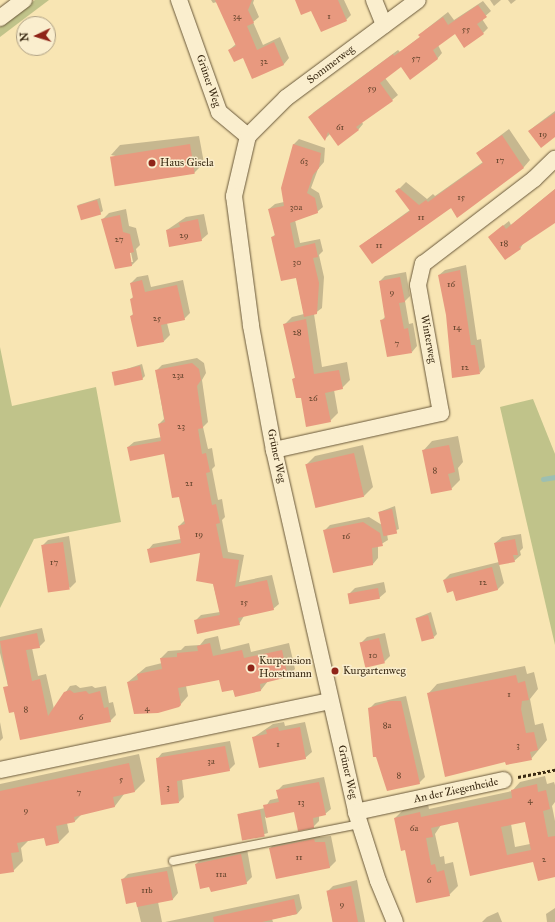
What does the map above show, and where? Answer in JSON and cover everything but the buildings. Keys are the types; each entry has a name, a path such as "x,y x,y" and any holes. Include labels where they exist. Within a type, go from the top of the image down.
{"street":[{"path":"0,18 24,0"},
{"name":"Grüner Weg","path":"179,0 219,112 248,136 234,196 251,326 274,450 330,701 358,818 378,881 395,922"},
{"path":"374,0 384,25"},
{"name":"Sommerweg","path":"248,136 286,98 418,0"},
{"name":"Winterweg","path":"274,450 441,413 418,285 423,264 534,179 555,159"},
{"path":"0,770 330,701"},
{"name":"An der Ziegenheide","path":"358,818 504,780"}],"lane":[{"path":"173,861 358,818"}],"path":[{"name":"An der Ziegenheide","path":"504,780 555,770"}],"green space":[{"path":"35,0 49,0 28,16 16,16 16,25 0,37 0,27"},
{"path":"0,347 12,406 96,387 121,522 34,539 0,608"},
{"path":"533,399 555,454 555,645 500,407"}],"waterway":[{"path":"543,479 555,477"}],"place":[{"name":"Haus Gisela","path":"152,163"},
{"name":"Kurpension Horstmann","path":"251,668"},
{"name":"Kurgartenweg","path":"335,671"}]}
